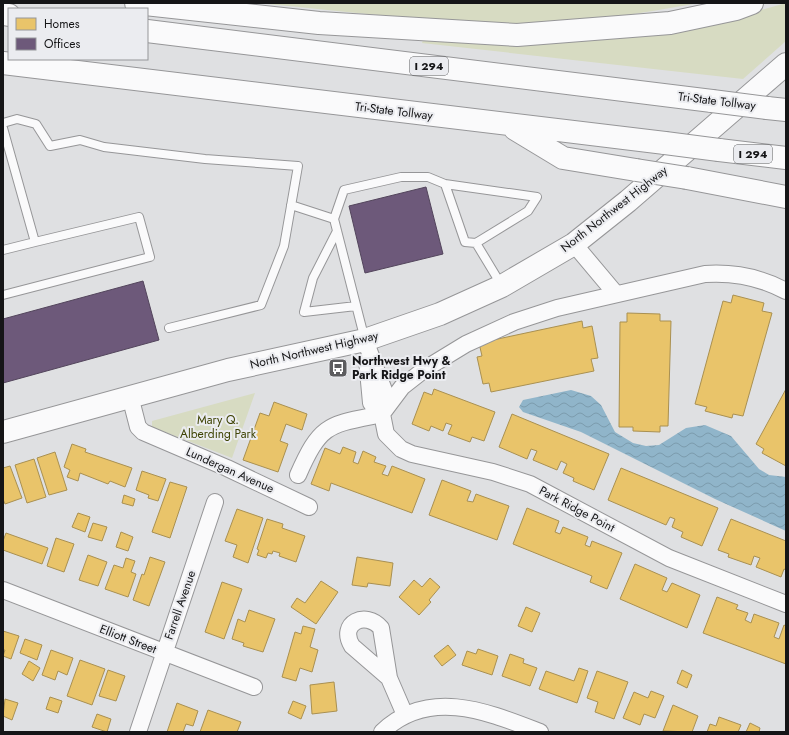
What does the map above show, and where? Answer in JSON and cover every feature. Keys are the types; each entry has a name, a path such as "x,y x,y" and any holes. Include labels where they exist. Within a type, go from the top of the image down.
{"main road":[{"path":"136,3 319,23 517,35 670,23 736,9 752,3"},
{"name":"Tri-State Tollway","path":"148,31 777,109"},
{"name":"Tri-State Tollway","path":"3,63 786,158"},
{"name":"North Northwest Highway","path":"3,432 228,370 365,340 440,314 502,286 574,244 628,201 786,64"},
{"path":"508,124 563,158 687,178 786,197"}],"street":[{"path":"574,244 616,294"},
{"path":"298,475 311,446 323,432 339,423 382,414 402,387 425,369 466,344 534,314 705,274 722,273 749,276 786,291"},
{"name":"Park Ridge Point","path":"365,340 385,393 382,414 386,434 401,449 412,454 493,472 530,484 669,558 786,604"},
{"name":"Lundergan Avenue","path":"130,396 138,427 142,432 228,468 309,507"},
{"name":"Farrell Avenue","path":"138,732 215,502"},
{"name":"Elliott Street","path":"3,590 254,687"},
{"path":"389,678 405,715"},
{"path":"382,732 405,715 432,707 463,708 501,717 540,732"}],"lane":[{"path":"3,123 17,119 36,124 50,146 80,140 104,147 198,159 298,166 284,246 261,305 169,328"},
{"path":"3,128 35,242"},
{"path":"365,340 334,219 344,190 401,178 428,177 445,184 537,197 528,211 476,243 465,242 445,184"},
{"path":"291,205 334,219"},
{"path":"3,250 139,217 150,257 3,295"},
{"path":"337,231 314,278 304,312 356,306"},
{"path":"476,243 502,286"}],"green space":[{"path":"257,3 699,3 607,18 561,22 515,23 450,21"},
{"path":"786,3 786,41 743,79 422,43 423,40 721,21"},
{"name":"Mary Q. Alberding Park","path":"255,393 232,458 152,427 152,421"}],"water":[{"path":"571,390 591,396 601,405 615,432 633,443 646,446 659,445 686,428 705,425 731,436 759,469 769,475 786,477 786,531 715,499 581,432 523,412 519,407 523,400"}],"building: Homes":[{"path":"733,295 764,303 762,311 772,313 743,416 733,414 732,418 705,411 707,407 695,404 723,301 731,303"},
{"path":"627,313 660,314 660,321 671,321 668,426 660,426 660,432 633,431 633,427 619,427 620,322 627,322"},
{"path":"582,321 583,328 592,326 598,358 591,359 594,371 491,392 489,383 483,384 477,357 482,356 479,343"},
{"path":"434,389 495,412 484,441 472,437 470,442 448,434 452,425 446,423 443,431 431,426 429,431 412,424 424,392 432,395"},
{"path":"786,389 786,466 762,453 764,449 756,444"},
{"path":"274,402 307,414 302,430 286,424 280,441 288,444 278,472 243,460 260,413 269,416"},
{"path":"512,414 609,454 594,490 573,481 574,478 563,473 567,464 561,461 557,470 533,460 537,451 531,449 527,459 499,447"},
{"path":"72,444 86,449 85,452 132,468 125,487 110,481 108,484 80,473 78,481 67,477 70,470 64,467"},
{"path":"343,447 356,452 353,462 358,464 363,451 376,457 374,462 386,466 382,474 388,476 392,466 425,479 412,513 331,483 329,491 311,484 325,448 340,454"},
{"path":"55,452 67,490 49,495 37,458"},
{"path":"34,459 46,497 27,503 15,465"},
{"path":"10,466 22,498 5,504 3,499 3,468"},
{"path":"621,468 718,508 702,546 681,537 683,532 672,527 675,519 670,517 666,525 608,500"},
{"path":"142,471 166,479 158,501 148,498 149,495 136,490"},
{"path":"442,480 471,491 467,501 473,502 476,494 509,506 497,540 429,515"},
{"path":"170,482 187,487 170,538 152,532"},
{"path":"124,495 135,499 133,506 122,503"},
{"path":"527,508 559,521 555,532 560,534 563,527 588,537 585,545 590,547 592,541 622,553 607,589 590,582 592,576 513,544"},
{"path":"237,509 263,518 248,563 233,557 237,545 225,541"},
{"path":"78,513 90,517 85,532 72,527"},
{"path":"267,519 283,524 282,528 305,536 296,562 279,556 280,553 273,551 272,554 268,553 266,558 257,555 259,550 257,549"},
{"path":"731,519 786,541 786,570 784,569 781,577 756,567 760,558 754,556 751,565 728,557 729,554 718,550"},
{"path":"93,523 107,527 102,541 88,537"},
{"path":"121,532 133,537 128,551 116,547"},
{"path":"6,533 48,548 42,564 3,550 3,541"},
{"path":"56,538 74,544 64,572 47,566"},
{"path":"88,555 107,562 98,586 79,580"},
{"path":"150,557 165,562 149,606 133,600"},
{"path":"357,557 393,563 390,586 368,583 367,587 352,585"},
{"path":"126,558 135,561 131,572 136,574 128,597 105,589 114,565 123,568"},
{"path":"635,564 667,578 662,590 667,592 672,583 700,595 687,628 620,599"},
{"path":"430,578 440,587 429,600 431,602 419,615 399,597 414,580 422,587"},
{"path":"321,581 338,592 316,624 291,607 297,598 305,603"},
{"path":"222,582 242,589 224,639 205,632"},
{"path":"717,597 738,605 736,609 748,613 745,620 751,623 754,614 779,623 774,637 779,639 784,625 786,626 786,664 703,633"},
{"path":"526,607 540,613 532,632 518,626"},
{"path":"249,610 275,619 263,652 243,646 244,643 232,639 238,619 245,622"},
{"path":"303,626 315,629 310,647 318,650 312,672 300,668 296,681 282,677 295,632 301,634"},
{"path":"3,631 19,636 11,659 3,656 5,650 3,650"},
{"path":"25,639 42,645 37,660 20,653"},
{"path":"448,645 456,655 442,666 434,656"},
{"path":"478,649 498,656 492,675 462,665 467,651 476,654"},
{"path":"51,650 73,658 67,675 58,671 55,680 42,675"},
{"path":"510,654 524,659 523,663 537,668 530,686 502,676"},
{"path":"80,660 105,669 92,705 67,696"},
{"path":"29,661 40,668 33,681 22,674"},
{"path":"579,668 588,671 577,703 539,689 546,671 574,681"},
{"path":"108,670 125,676 116,701 99,696"},
{"path":"682,670 692,675 687,688 677,683"},
{"path":"597,671 628,682 614,719 595,712 598,702 587,698"},
{"path":"334,682 337,711 312,714 310,685"},
{"path":"651,691 664,696 655,718 644,714 640,725 623,718 634,692 648,698"},
{"path":"50,697 62,701 58,713 46,709"},
{"path":"5,699 18,703 12,720 3,716"},
{"path":"293,701 306,706 301,719 288,713"},
{"path":"177,703 198,711 193,726 186,724 183,732 167,732"},
{"path":"673,705 698,716 692,732 663,731"},
{"path":"208,710 241,722 237,732 200,732"},
{"path":"97,714 111,719 107,732 92,727"},
{"path":"719,717 741,725 738,732 707,732 710,724 716,726"},
{"path":"750,723 760,728 759,732 746,732"}],"building: Offices":[{"path":"426,187 443,254 365,273 349,206"},
{"path":"143,281 159,340 3,383 3,319"}],"place":[{"name":"Northwest Hwy & Park Ridge Point","path":"338,368"}]}
